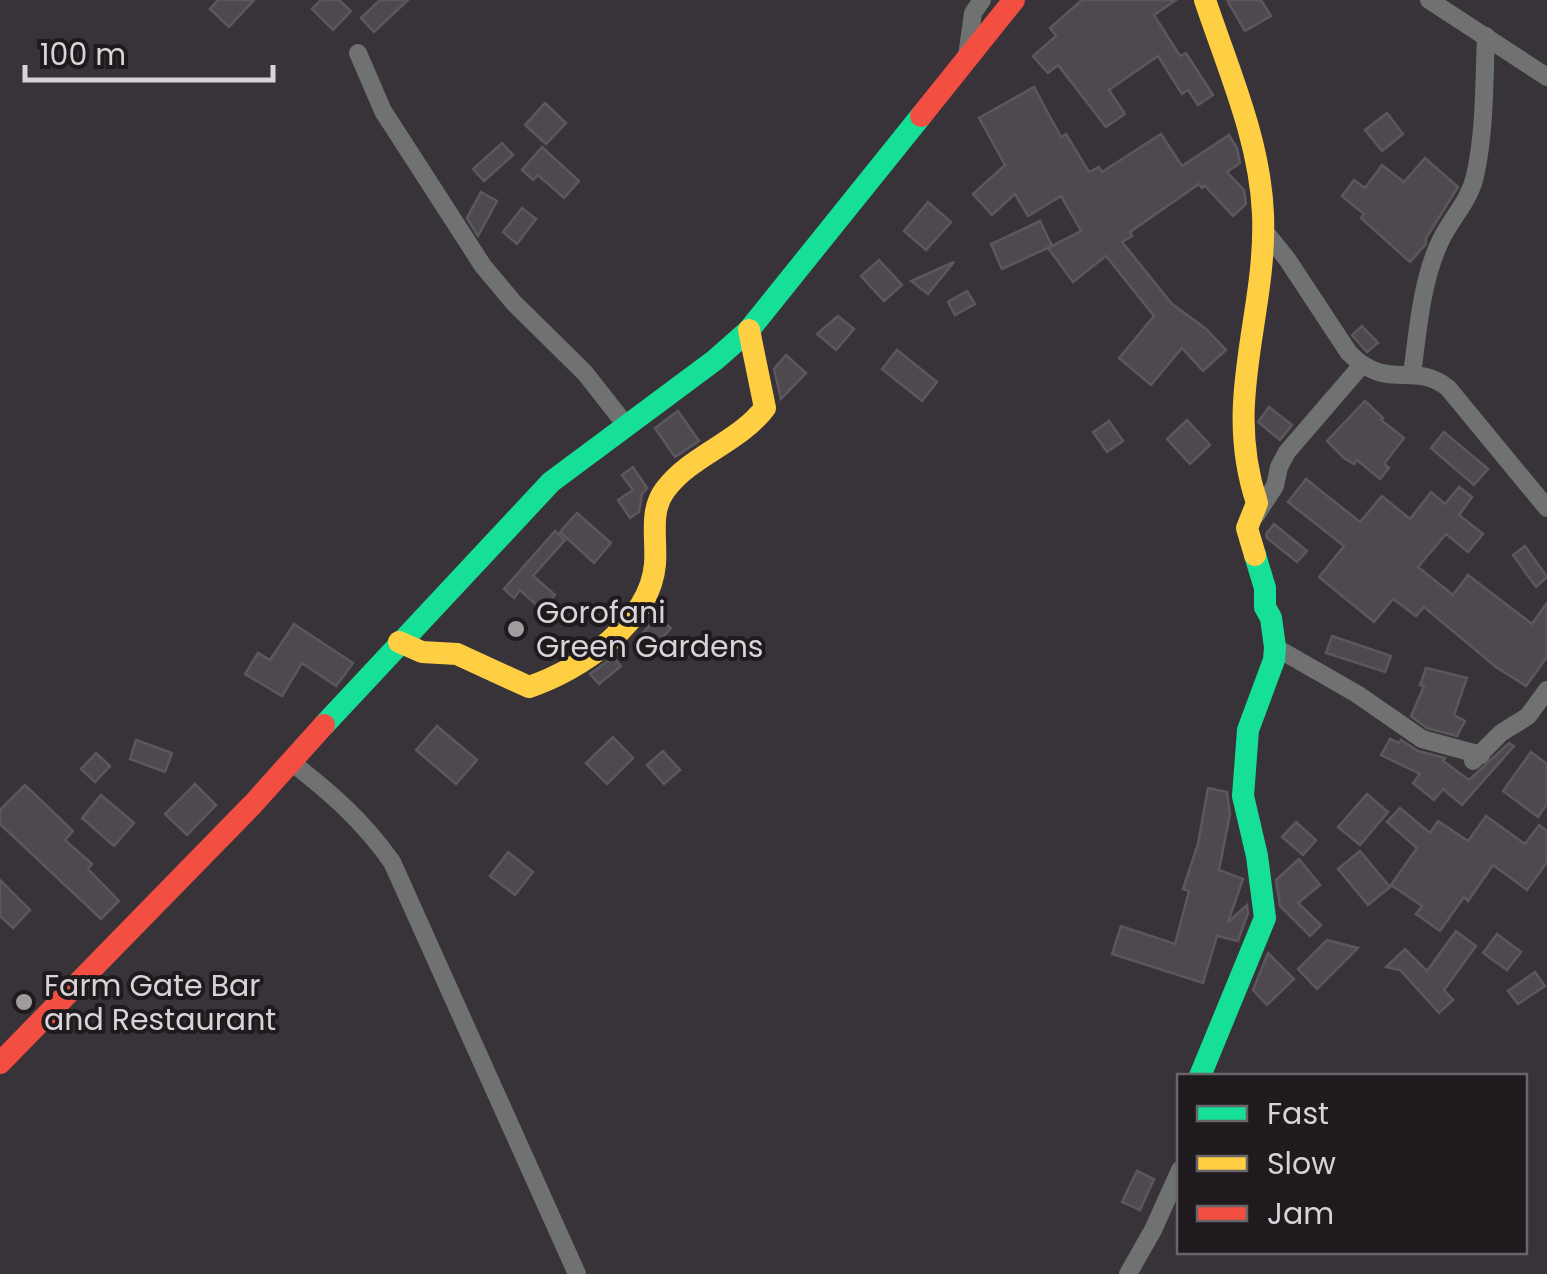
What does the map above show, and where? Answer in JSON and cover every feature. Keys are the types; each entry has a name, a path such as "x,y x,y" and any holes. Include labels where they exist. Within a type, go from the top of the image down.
{"street":[{"path":"968,56 973,13 982,0"},
{"path":"0,1064 291,762 398,642 552,482 749,330 1014,0"},
{"path":"1201,1074 1265,918 1257,856 1243,796 1243,763 1248,730 1279,649 1247,528 1257,504 1246,470 1242,399 1263,229 1255,149 1205,0"},
{"path":"1429,0 1547,77"},
{"path":"1412,374 1422,301 1438,246 1468,199 1475,179 1482,131 1486,36"},
{"path":"358,52 383,111 483,266 514,303 586,373 625,424"},
{"path":"1263,229 1348,353 1361,366 1376,374 1437,379 1547,508"},
{"path":"398,642 422,652 457,654 529,688 579,664 596,650 638,608 654,578 655,506 659,498 682,472 745,428 765,408 749,330"},
{"path":"1247,528 1275,486 1287,452 1361,366"},
{"path":"1279,649 1357,694 1422,739 1475,759 1501,733 1528,716 1547,690"},
{"path":"291,762 342,802 370,830 392,862 578,1274"},
{"path":"1128,1274 1177,1177"}],"building":[{"path":"218,0 254,0 229,27 210,9"},
{"path":"321,0 339,0 351,11 333,30 312,9"},
{"path":"380,0 408,0 374,32 361,18"},
{"path":"1082,0 1176,0 1154,15 1180,56 1186,53 1213,95 1198,105 1188,90 1182,94 1158,56 1109,90 1125,114 1106,127 1058,65 1048,73 1033,56 1056,36 1050,28"},
{"path":"1227,0 1261,0 1271,16 1245,31"},
{"path":"1034,87 1061,137 1066,134 1089,172 1099,167 1102,172 1161,134 1182,166 1229,135 1237,148 1240,163 1227,172 1244,190 1246,204 1233,216 1199,184 1130,232 1132,236 1122,242 1172,304 1205,328 1226,350 1203,371 1182,348 1151,385 1119,358 1154,316 1106,256 1073,282 1048,248 1081,231 1061,196 1028,216 1015,194 992,215 973,194 1005,165 979,118"},
{"path":"545,103 566,123 546,144 525,125"},
{"path":"1387,113 1403,134 1382,151 1365,130"},
{"path":"502,143 513,155 484,181 473,169"},
{"path":"542,147 579,181 564,198 538,175 533,180 522,170"},
{"path":"1425,158 1458,187 1426,244 1410,262 1342,196 1354,180 1365,188 1382,165 1404,182"},
{"path":"481,192 497,201 478,236 467,218"},
{"path":"928,202 951,222 926,250 904,231"},
{"path":"522,208 536,219 517,244 503,232"},
{"path":"1040,221 1052,246 1002,269 991,244"},
{"path":"879,260 902,285 884,301 861,276"},
{"path":"954,262 928,294 911,281"},
{"path":"967,291 975,304 955,315 948,302"},
{"path":"838,316 854,329 836,350 817,334"},
{"path":"1362,326 1378,343 1367,352 1352,335"},
{"path":"897,350 937,382 922,401 882,369"},
{"path":"786,355 806,373 781,399 774,369"},
{"path":"1365,401 1404,438 1384,464 1389,468 1380,479 1357,460 1354,464 1344,458 1327,441"},
{"path":"1269,407 1292,425 1280,440 1258,422"},
{"path":"678,411 699,441 675,457 655,428"},
{"path":"1187,420 1210,445 1190,464 1167,439"},
{"path":"1109,421 1123,441 1107,452 1093,432"},
{"path":"1444,432 1488,469 1474,485 1431,448"},
{"path":"633,467 647,488 639,512 630,518 618,500 633,490 622,475"},
{"path":"1306,479 1360,522 1382,496 1410,519 1431,492 1445,504 1459,487 1472,497 1459,515 1483,534 1468,552 1446,534 1418,567 1453,595 1468,575 1532,624 1547,603 1547,657 1526,686 1496,667 1424,607 1416,616 1393,599 1374,622 1319,577 1344,546 1288,502"},
{"path":"577,513 611,543 594,563 560,532"},
{"path":"1274,524 1307,551 1297,562 1267,538"},
{"path":"555,531 565,540 533,576 555,595 542,610 520,590 514,598 504,589"},
{"path":"1525,546 1547,577 1536,587 1513,555"},
{"path":"658,616 671,628 654,647 641,635"},
{"path":"294,624 353,663 336,686 302,663 282,696 245,674 258,653 270,660"},
{"path":"1332,636 1391,656 1385,672 1326,653"},
{"path":"613,657 621,666 599,684 590,674"},
{"path":"1426,668 1467,678 1454,715 1465,721 1457,736 1427,728 1411,716 1424,686 1420,685"},
{"path":"437,726 477,760 456,784 416,750"},
{"path":"613,737 633,758 607,784 586,763"},
{"path":"1390,739 1445,758 1443,761 1469,780 1509,743 1514,746 1462,805 1443,789 1434,800 1413,783 1420,774 1381,755"},
{"path":"136,740 172,753 165,772 130,759"},
{"path":"663,751 680,770 664,784 647,765"},
{"path":"1531,752 1547,764 1547,804 1538,817 1503,791"},
{"path":"96,753 110,766 95,782 81,769"},
{"path":"195,784 216,805 187,835 165,814"},
{"path":"25,785 73,831 65,840 92,864 88,869 119,901 101,919 0,824 0,810"},
{"path":"1208,788 1227,792 1230,814 1219,870 1243,879 1228,922 1247,905 1248,913 1238,941 1217,936 1203,983 1112,954 1121,926 1175,944 1189,891 1183,889 1198,844"},
{"path":"1367,794 1388,812 1360,845 1338,827"},
{"path":"101,795 134,823 114,846 82,818"},
{"path":"1400,808 1430,833 1438,821 1468,841 1486,816 1525,844 1539,825 1547,831 1547,862 1527,890 1493,865 1468,901 1464,897 1440,931 1416,914 1422,906 1391,885 1417,848 1387,822"},
{"path":"1296,822 1316,840 1303,855 1282,837"},
{"path":"1360,851 1390,887 1368,905 1338,869"},
{"path":"508,852 533,872 515,895 490,876"},
{"path":"1299,859 1320,885 1298,903 1321,925 1310,936 1280,906 1276,880"},
{"path":"0,880 30,910 13,928 0,916"},
{"path":"1456,931 1476,946 1444,990 1453,1000 1439,1013 1400,970 1386,967 1405,949 1427,971"},
{"path":"1497,934 1521,952 1507,970 1483,953"},
{"path":"1327,940 1358,948 1317,989 1298,969"},
{"path":"1268,953 1294,979 1267,1005 1253,990"},
{"path":"1535,972 1545,986 1518,1004 1508,991"},
{"path":"1137,1171 1154,1179 1140,1210 1122,1202"}],"traffic: fast":[{"path":"324,725 551,482 715,360 749,330 921,116"},
{"path":"1201,1074 1265,918 1257,856 1243,796 1248,730 1274,660 1275,647 1255,555"}],"traffic: slow":[{"path":"1205,0 1242,105 1261,186 1262,251 1248,358 1244,428 1247,465 1257,503 1247,528 1255,555"},
{"path":"399,642 422,652 457,654 529,687 570,669 609,641 640,606 650,586 655,564 655,516 665,490 688,467 742,431 765,408 749,330"}],"traffic: jam":[{"path":"921,116 1014,0"},
{"path":"0,1063 253,804 324,725"}],"place":[{"name":"Gorofani Green Gardens","path":"516,629"},
{"name":"Farm Gate Bar and Restaurant","path":"24,1002"}]}
